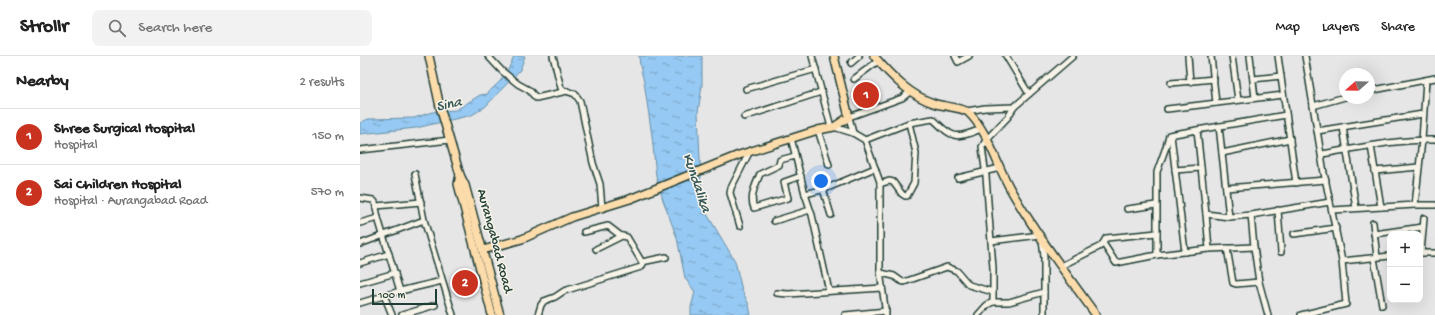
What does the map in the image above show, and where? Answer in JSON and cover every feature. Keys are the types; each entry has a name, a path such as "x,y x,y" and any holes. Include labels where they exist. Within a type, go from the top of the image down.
{"main road":[{"name":"Aurangabad Road","path":"429,56 440,106 460,175 465,185 500,315"},
{"path":"483,250 522,239 572,217 630,199 738,155 832,127 849,117 834,56"},
{"path":"876,58 888,73 922,98 935,104 967,111 981,129 1011,191 1040,236 1096,315"},
{"name":"Aurangabad Road","path":"460,175 458,184 492,315"}],"street":[{"path":"488,56 502,71 518,84 529,90 534,97 538,98 567,91"},
{"path":"553,56 560,85 563,90 575,94 580,101 593,163 600,184 602,208"},
{"path":"812,56 832,127 853,133 865,140 880,184 881,273 886,313 845,315"},
{"path":"850,63 860,56"},
{"path":"954,56 958,62 969,56"},
{"path":"1006,56 1029,94"},
{"path":"994,302 986,172 982,147 986,140 1008,117 1014,107 1073,56"},
{"path":"1188,56 1190,82"},
{"path":"1211,56 1216,103"},
{"path":"1232,56 1238,100"},
{"path":"1250,56 1255,98"},
{"path":"1278,56 1296,183"},
{"path":"1302,315 1346,304 1342,261 1317,131 1305,56"},
{"path":"854,79 876,58"},
{"path":"746,89 816,69"},
{"path":"1253,79 1281,76"},
{"path":"1375,90 1435,78"},
{"path":"1171,83 1214,79"},
{"path":"1415,205 1420,167 1426,80"},
{"path":"853,133 849,117 902,98 911,91"},
{"path":"744,116 821,92"},
{"path":"1167,109 1283,95"},
{"path":"1313,106 1339,99"},
{"path":"967,111 985,108 1014,107"},
{"path":"1317,131 1423,114"},
{"path":"1157,255 1157,172 1169,135 1286,115"},
{"path":"865,140 909,123 934,119 949,134 955,136 981,129"},
{"path":"880,184 889,181 893,182 905,196 908,196 913,187 916,153 909,123"},
{"path":"1219,126 1229,217"},
{"path":"1343,127 1356,208"},
{"path":"818,130 829,164"},
{"path":"1197,130 1209,249"},
{"path":"1171,135 1186,252"},
{"path":"360,150 449,137"},
{"path":"791,138 829,291"},
{"path":"1222,153 1290,139"},
{"path":"1322,154 1371,146 1422,140 1435,140"},
{"path":"1371,146 1381,207"},
{"path":"740,226 730,193 731,188 750,151"},
{"path":"795,156 780,160 779,164 760,174 753,193 752,203 754,208 788,198 784,182 801,176"},
{"path":"1375,171 1420,167"},
{"path":"805,194 823,189 875,168"},
{"path":"958,178 1000,168"},
{"path":"1175,170 1201,168"},
{"path":"414,174 424,220 453,315"},
{"path":"1226,188 1326,180"},
{"path":"823,189 831,215"},
{"path":"360,198 374,200 383,236 400,291"},
{"path":"376,206 421,202"},
{"path":"1206,214 1229,217 1251,215 1330,202"},
{"path":"1127,209 1156,205"},
{"path":"1332,210 1435,205"},
{"path":"774,221 810,210"},
{"path":"1278,210 1281,252"},
{"path":"1251,215 1259,282 1268,315"},
{"path":"360,223 378,218"},
{"path":"1423,231 1424,218"},
{"path":"360,244 424,220"},
{"path":"1372,222 1382,306"},
{"path":"584,232 608,226 621,236 624,235 627,237 642,262"},
{"path":"1294,234 1336,228"},
{"path":"1374,234 1423,228"},
{"path":"1061,266 1101,245 1107,237 1157,233"},
{"path":"596,249 621,236"},
{"path":"991,241 1040,236 1044,257 1044,315"},
{"path":"1101,245 1116,263 1157,255 1209,249 1254,247"},
{"path":"1227,248 1233,283 1259,282"},
{"path":"1423,253 1435,253"},
{"path":"360,263 389,254"},
{"path":"1342,261 1387,256"},
{"path":"642,262 666,257"},
{"path":"538,315 542,303 555,297 561,292 640,267 643,264 642,262"},
{"path":"881,273 894,276 904,282 947,267 957,271 969,285 993,292"},
{"path":"360,283 395,273"},
{"path":"360,303 384,295 442,281"},
{"path":"777,293 788,294 882,288"},
{"path":"978,315 987,305 994,302 1009,302 1044,292"},
{"path":"384,295 392,315"},
{"path":"402,315 435,305"}],"water":[{"path":"514,56 525,56 520,70 485,107 472,115 416,128 360,134 360,123 368,119 414,118 432,112 456,110 480,95 487,94 503,77"},
{"name":"Kundalika","path":"639,56 702,56 702,86 698,112 701,182 704,200 707,214 735,261 742,290 749,305 751,315 691,315 691,307 695,292 685,278 677,238 656,176 652,136"}],"place":[{"name":"Shree Surgical Hospital","path":"866,95"},
{"name":"Sai Children Hospital","path":"465,283"}],"water label":[{"name":"Sina","path":"449,105"}]}
